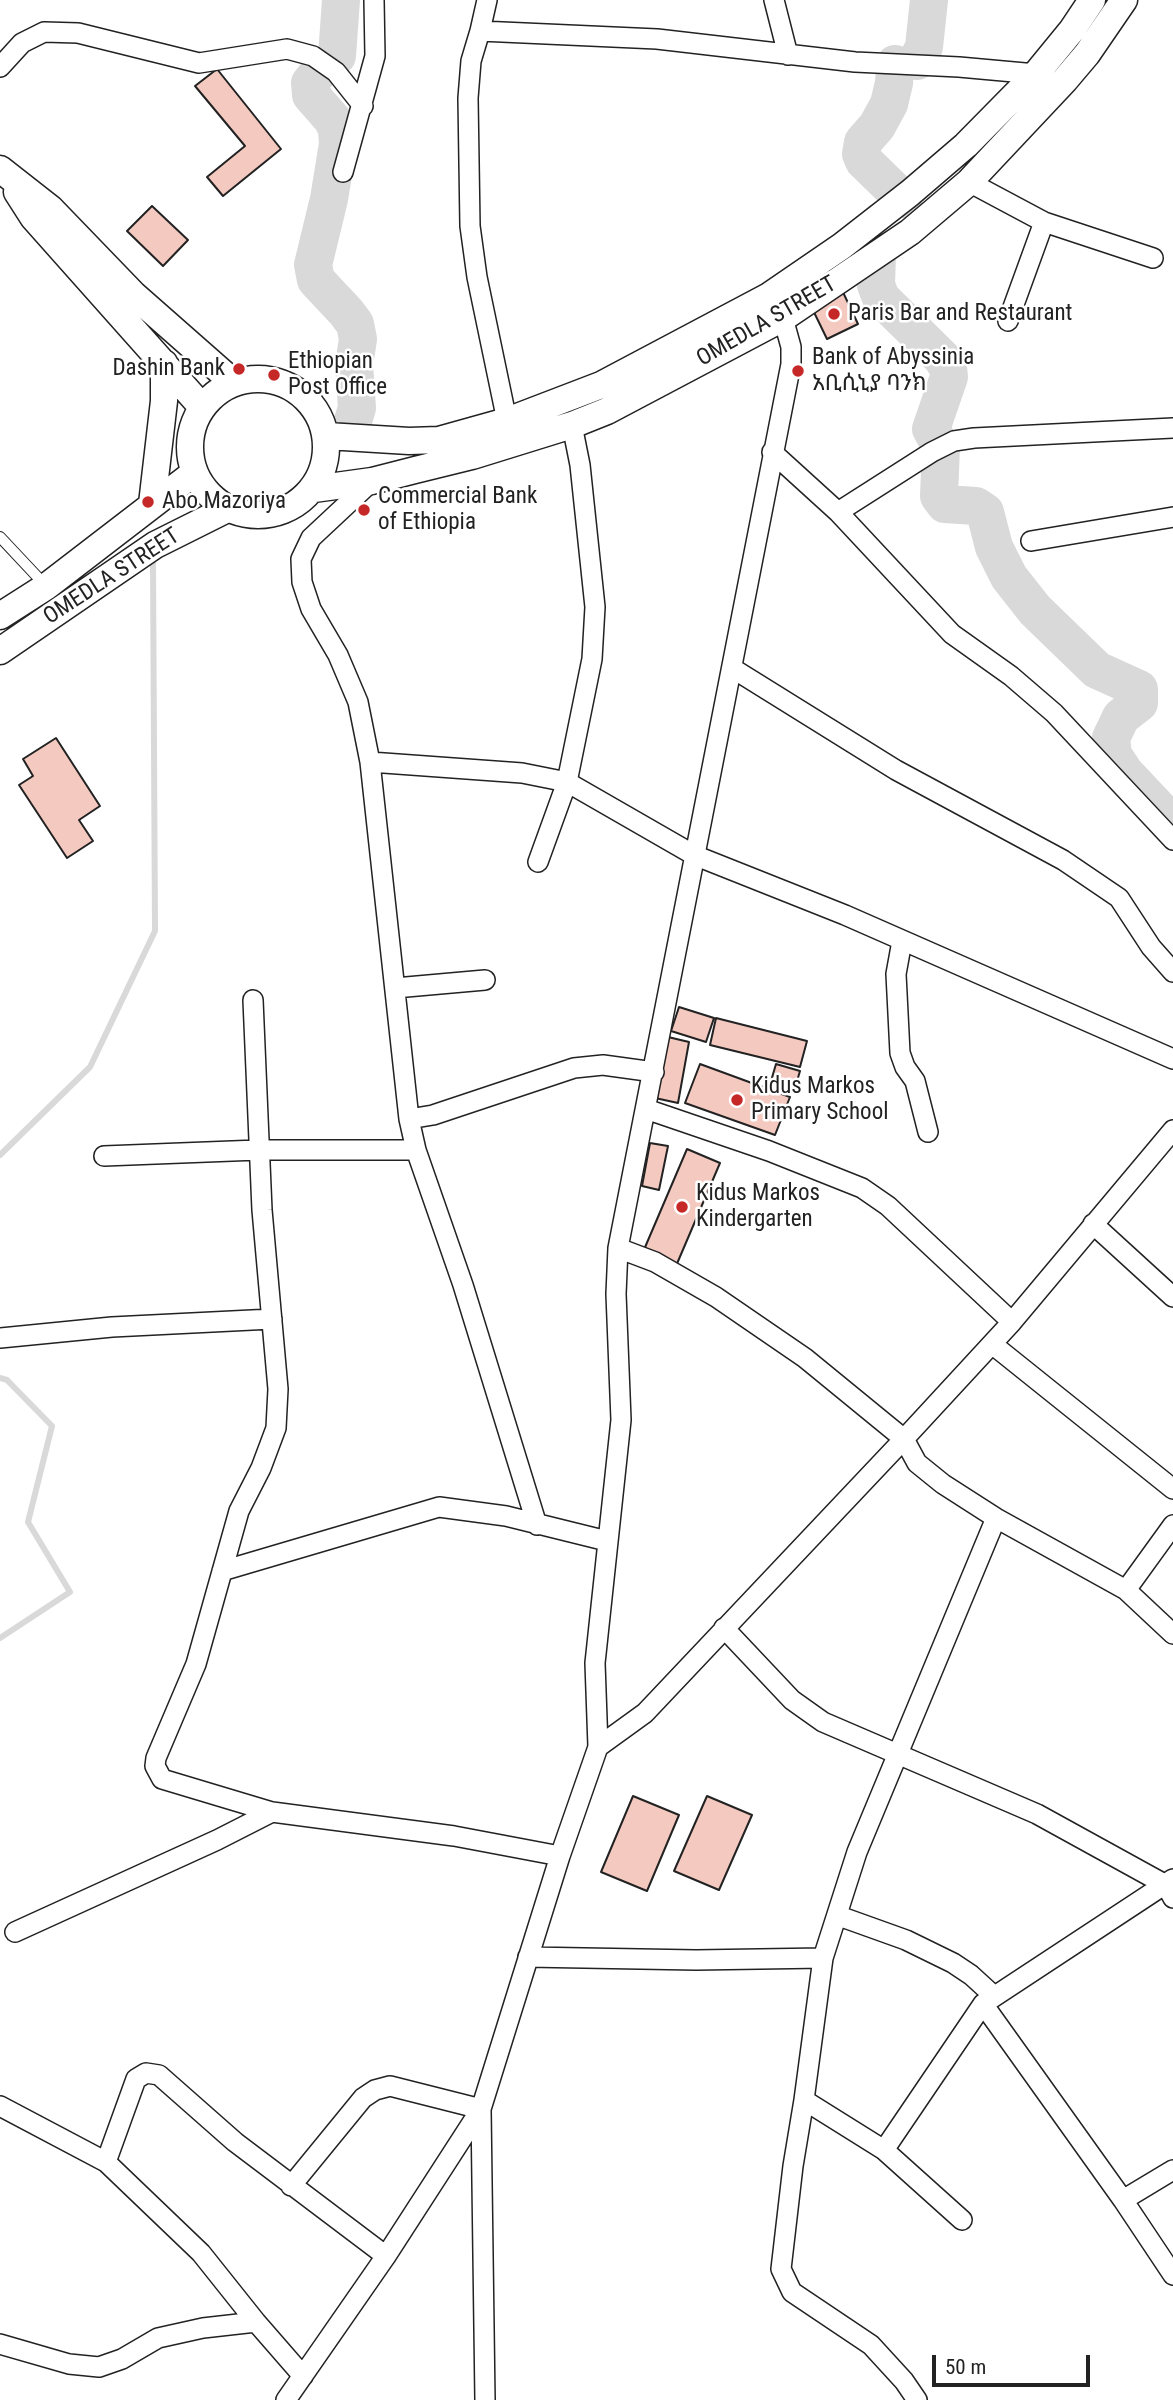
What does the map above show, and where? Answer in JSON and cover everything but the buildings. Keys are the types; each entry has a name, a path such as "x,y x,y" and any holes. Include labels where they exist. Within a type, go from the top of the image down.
{"main road":[{"path":"327,436 439,440 507,421 601,385 769,296 842,246 966,145 1036,74 1072,30 1092,0"},
{"name":"OMEDLA STREET","path":"314,489 372,481 472,456 572,425 607,411 783,318 909,232 969,182 1065,80 1124,0"},
{"path":"3,172 33,217 202,407"},
{"path":"3,172 51,209 134,295 234,383"},
{"path":"152,504 164,401 164,363"},
{"path":"258,379 282,382 303,394 318,413 327,436 326,463 314,489 284,512 265,516 245,515 227,509 213,500 202,488 194,473 189,450 192,428 202,407 216,393 234,383 258,379"},
{"name":"OMEDLA STREET","path":"0,616 47,586 194,473"},
{"name":"OMEDLA STREET","path":"0,652 155,545 227,509"}],"street":[{"path":"343,172 375,56 374,0"},
{"path":"487,0 471,61 468,98 470,226 477,277 507,421"},
{"path":"774,0 788,55"},
{"path":"480,31 657,39 855,62 1036,74"},
{"path":"0,67 22,43 44,32 78,33 199,63 287,49 313,56 336,72 363,106"},
{"path":"969,182 1044,222 1153,258"},
{"path":"1008,321 1044,222"},
{"path":"286,2400 386,2256 481,2109 598,1747 595,1663 621,1420 616,1294 618,1248 791,364 791,347 783,318 769,296"},
{"path":"538,862 567,782 592,659 595,607 580,465 572,425"},
{"path":"838,512 932,452 954,441 1173,428"},
{"path":"772,452 838,512 952,634 1011,676 1054,713 1173,840"},
{"path":"372,481 311,538 301,559 302,582 311,609 338,655 358,702 370,762 409,1119 416,1150 463,1285 537,1525"},
{"path":"1031,541 1173,517"},
{"path":"732,668 896,770 1063,860 1118,898 1151,947 1173,972"},
{"path":"370,762 522,773 567,782 694,855 902,941 1173,1059"},
{"path":"902,941 896,974 900,1053 918,1089 928,1132"},
{"path":"395,988 485,980"},
{"path":"253,1000 258,1150 278,1389 276,1428 261,1468 239,1511 196,1664 155,1766 162,1779 272,1812 454,1836 561,1856"},
{"path":"409,1119 433,1115 574,1068 603,1065 654,1072"},
{"path":"646,1109 780,1155 862,1188 888,1206 1012,1322"},
{"path":"598,1747 645,1713 904,1439 1012,1322 1173,1130"},
{"path":"104,1156 258,1150 416,1150"},
{"path":"1093,1224 1173,1297"},
{"path":"618,1248 656,1262 716,1297 805,1358 904,1439 917,1463 943,1484 996,1518 1126,1590 1173,1633"},
{"path":"0,1338 112,1326 272,1319"},
{"path":"992,1344 1173,1489"},
{"path":"222,1571 439,1507 506,1516 607,1541"},
{"path":"917,2400 904,2381 871,2345 792,2292 781,2269 823,1958 839,1916 857,1852 996,1518"},
{"path":"1126,1590 1173,1525"},
{"path":"724,1628 792,1700 823,1722 1037,1814 1171,1887 988,2000 884,2150"},
{"path":"15,1932 217,1840 272,1812"},
{"path":"839,1916 906,1940 971,1975 1173,2275"},
{"path":"528,1957 696,1960 823,1958"},
{"path":"106,2162 136,2079 146,2073 159,2075 235,2142 386,2256"},
{"path":"291,2186 363,2098 375,2090 390,2087 481,2109"},
{"path":"804,2101 884,2150 962,2220"},
{"path":"0,2106 106,2162 201,2253 303,2376"},
{"path":"481,2109 485,2400"},
{"path":"1124,2200 1173,2170"},
{"path":"0,2344 69,2364 99,2367 122,2359 158,2338 204,2328 256,2322"}],"lane":[{"path":"0,537 47,586"}],"waterway":[{"path":"337,56 341,0"},
{"path":"917,61 924,47 929,0"},
{"path":"895,64 889,104 877,126 863,142 861,154 864,161 903,199"},
{"path":"320,70 310,83 311,95 332,119 337,129 338,144 329,199 313,265 316,280 355,324 358,339 354,365 357,408 351,427"},
{"path":"877,254 876,285 881,298 942,358 948,368 949,377 931,429 941,447 939,496 945,504 976,506 985,512 994,547 1009,577 1035,610 1097,670 1139,689 1139,703 1121,717 1111,738 1113,755 1125,773 1173,824"},
{"path":"0,1155 90,1067 155,931 153,563"},
{"path":"0,1378 7,1380 52,1426 28,1522 70,1592 0,1638"}],"place":[{"name":"Paris Bar and Restaurant","path":"834,314"},
{"name":"Dashin Bank","path":"239,369"},
{"name":"Bank of Abyssinia አቢሲኒያ ባንክ","path":"798,371"},
{"name":"Ethiopian Post Office","path":"274,375"},
{"name":"Abo Mazoriya","path":"148,502"},
{"name":"Commercial Bank of Ethiopia","path":"364,510"},
{"name":"Kidus Markos Primary School","path":"737,1100"},
{"name":"Kidus Markos Kindergarten","path":"682,1207"}]}
